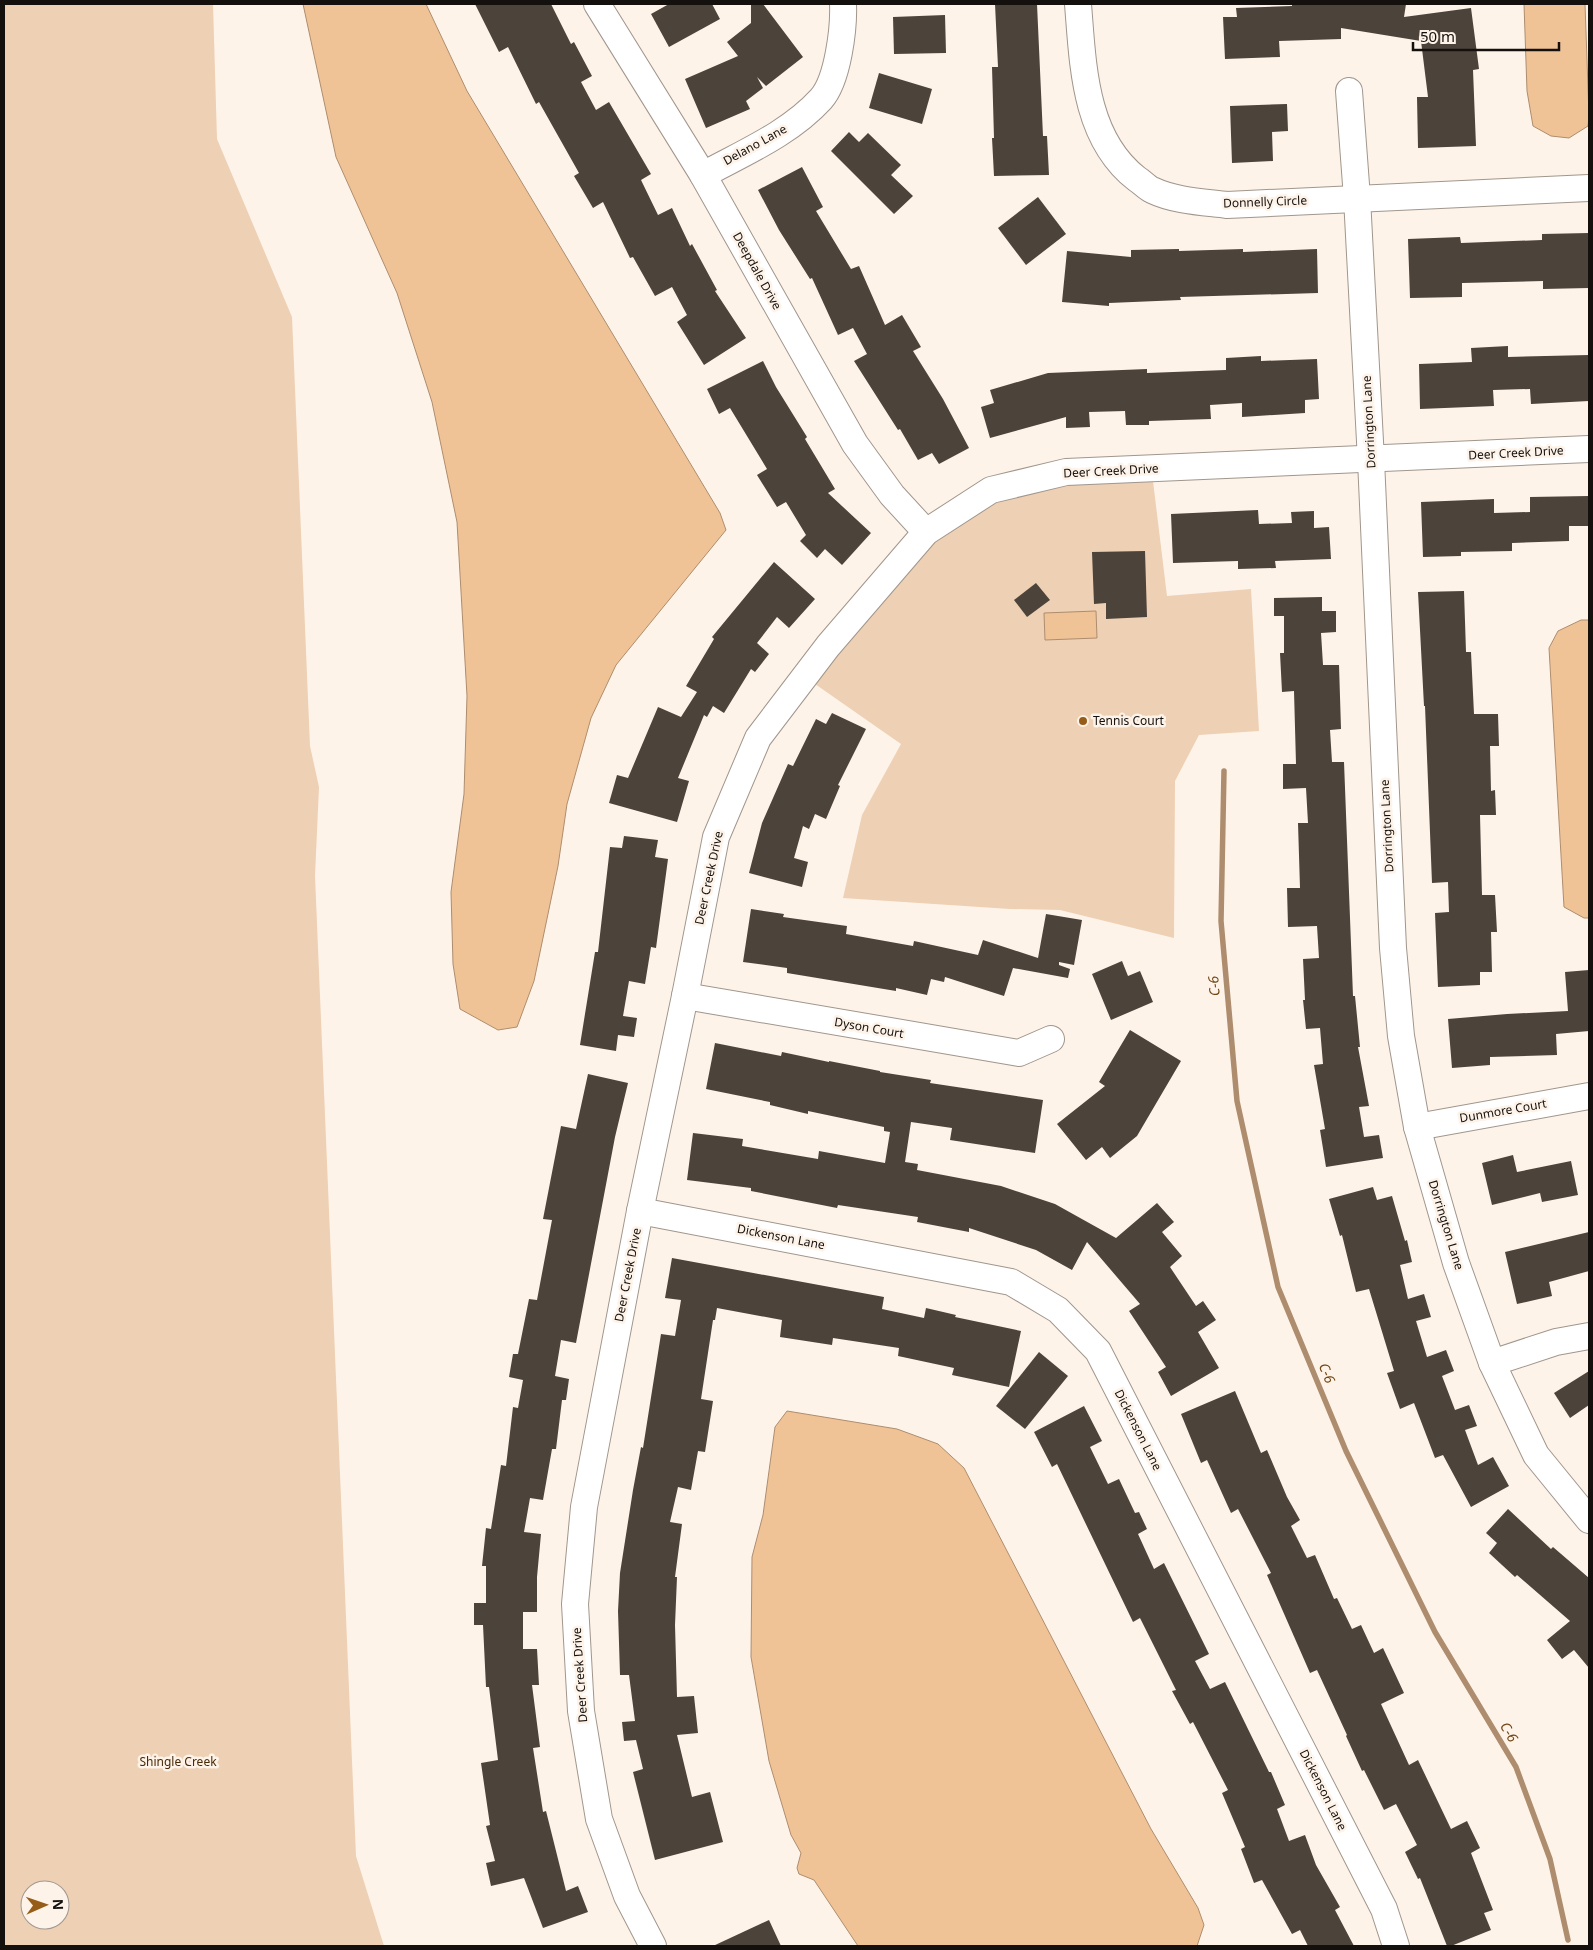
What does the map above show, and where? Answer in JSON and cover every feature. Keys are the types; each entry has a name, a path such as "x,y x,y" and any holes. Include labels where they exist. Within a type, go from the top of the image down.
{"street":[{"name":"Deepdale Drive","path":"597,4 703,175 855,444 892,495 926,532"},
{"name":"Delano Lane","path":"703,175 788,128 822,98 837,66 844,21 843,4"},
{"name":"Donnelly Circle","path":"1078,4 1086,90 1100,132 1123,168 1152,190 1188,201 1227,205 1589,188"},
{"name":"Dorrington Lane","path":"1349,91 1357,198 1371,460 1393,948 1401,1036 1417,1127 1456,1263 1492,1363 1536,1455 1589,1520"},
{"name":"Deer Creek Drive","path":"653,1946 626,1896 599,1819 581,1711 575,1604 584,1506 640,1210 686,996 716,837 758,738 828,646 926,532 991,490 1066,472 1589,449"},
{"name":"Dyson Court","path":"686,996 1019,1053 1051,1039"},
{"name":"Dunmore Court","path":"1417,1127 1589,1096"},
{"name":"Dickenson Lane","path":"640,1210 1011,1282 1058,1310 1098,1351 1384,1909 1396,1946"},
{"path":"1492,1363 1556,1342 1589,1336"}],"green space":[{"name":"Shingle Creek","path":"4,4 213,4 217,139 292,317 310,746 319,787 315,876 356,1856 384,1946 4,1946"},
{"path":"1153,481 1167,596 1251,589 1259,731 1199,735 1175,781 1174,938 1060,910 1010,909 843,898 862,815 901,744 815,684 853,628 912,559 984,508 1039,486"}],"shaded area":[{"path":"303,4 426,4 467,91 720,513 726,530 616,665 591,718 567,804 558,866 534,981 517,1027 498,1030 460,1009 453,964 451,892 464,794 467,696 457,522 432,402 397,293 336,157"},
{"path":"1524,4 1585,4 1588,126 1569,138 1551,136 1533,126 1527,91"},
{"path":"1096,611 1097,638 1045,640 1044,613"},
{"path":"1581,620 1589,620 1589,918 1584,918 1564,907 1549,648 1558,631"},
{"path":"787,1411 897,1429 938,1444 964,1468 1151,1829 1198,1908 1204,1925 1197,1946 858,1946 814,1880 799,1874 797,1868 801,1853 791,1835 769,1761 751,1657 752,1557 763,1515 775,1427"}],"building":[{"path":"475,4 551,4 571,44 574,42 592,76 581,82 596,110 609,102 651,174 641,180 658,215 672,208 690,246 692,244 717,290 715,291 746,338 704,365 677,322 687,315 672,287 655,296 633,257 630,258 603,202 593,208 574,176 579,173 539,102 536,104 508,47 499,52"},
{"path":"669,4 712,4 720,19 669,47 651,14"},
{"path":"751,4 763,4 803,57 766,86 757,77 763,88 746,101 750,109 706,128 685,79 738,56 727,42 751,23"},
{"path":"995,4 1037,4 1043,136 1047,136 1049,175 994,176 992,67 998,67"},
{"path":"1292,4 1406,4 1404,17 1471,8 1479,69 1473,70 1476,146 1418,148 1417,97 1428,97 1421,41 1341,28 1341,39 1279,41 1280,57 1225,59 1223,17 1237,17 1236,8 1292,6"},
{"path":"945,15 946,53 894,54 893,17"},
{"path":"879,73 932,89 922,124 869,108"},
{"path":"1287,104 1288,131 1272,132 1273,161 1232,163 1230,106"},
{"path":"849,132 859,142 868,133 901,165 891,175 913,196 894,214 831,151"},
{"path":"802,167 823,207 816,211 851,269 859,266 885,325 902,315 921,347 913,351 943,399 969,448 939,464 932,453 918,460 900,429 898,430 854,361 867,354 853,328 838,335 812,278 810,279 779,230 758,190"},
{"path":"1038,197 1066,234 1026,265 998,228"},
{"path":"1589,233 1589,288 1543,289 1543,281 1462,283 1462,297 1410,298 1408,239 1460,237 1461,243 1542,240 1542,234"},
{"path":"1179,249 1179,251 1243,249 1243,252 1317,249 1318,293 1180,297 1181,300 1109,303 1109,306 1062,302 1067,251 1131,257 1131,250"},
{"path":"1508,346 1508,357 1589,355 1589,401 1531,404 1530,389 1493,390 1494,406 1420,409 1419,364 1472,362 1471,348"},
{"path":"1261,356 1261,361 1317,359 1319,399 1305,400 1305,413 1242,417 1242,403 1210,405 1211,419 1149,421 1149,425 1126,425 1125,411 1089,412 1090,427 1066,428 1066,417 990,438 981,407 994,403 990,390 1048,373 1147,369 1147,373 1226,370 1226,358"},
{"path":"763,361 776,387 807,437 805,439 835,489 828,493 871,533 842,565 825,549 817,558 800,541 806,535 786,502 777,507 757,475 767,469 730,408 719,414 707,389"},
{"path":"1589,496 1589,526 1569,526 1569,541 1512,543 1512,551 1461,552 1461,556 1423,557 1421,502 1494,499 1494,513 1530,512 1530,497"},
{"path":"1258,510 1259,524 1292,523 1291,512 1314,511 1314,528 1329,527 1331,559 1275,561 1276,568 1238,569 1238,561 1173,563 1171,514"},
{"path":"1145,551 1147,617 1106,619 1106,603 1094,604 1092,552"},
{"path":"774,562 815,599 789,628 777,617 757,643 769,654 755,672 751,669 724,713 713,706 707,717 704,715 678,778 689,781 677,822 609,803 617,775 628,778 658,707 681,717 697,692 686,686 714,639 712,637"},
{"path":"1036,583 1050,600 1027,617 1014,600"},
{"path":"1464,591 1466,652 1471,652 1474,714 1498,714 1499,746 1490,746 1491,791 1495,790 1496,815 1480,815 1482,895 1495,895 1497,932 1491,932 1492,972 1480,972 1480,985 1438,987 1435,913 1449,912 1448,882 1432,883 1425,706 1418,592"},
{"path":"1322,597 1322,611 1336,611 1336,632 1321,633 1323,665 1339,665 1341,729 1330,730 1332,762 1344,762 1353,996 1355,996 1360,1047 1358,1047 1369,1106 1359,1107 1364,1137 1379,1135 1383,1158 1326,1167 1320,1130 1325,1129 1314,1065 1323,1064 1320,1028 1306,1029 1303,1000 1305,1000 1303,959 1319,958 1317,926 1288,927 1287,888 1300,888 1298,823 1308,823 1306,788 1283,789 1283,764 1296,764 1294,691 1282,692 1280,653 1284,653 1284,616 1274,616 1274,598"},
{"path":"832,713 866,729 838,785 840,786 826,819 815,814 809,829 803,826 794,858 808,862 802,887 749,873 762,823 788,764 793,766 816,719 826,724"},
{"path":"624,836 658,840 655,857 668,859 656,948 651,947 645,984 629,981 623,1016 637,1018 634,1037 618,1035 616,1051 580,1045 595,952 598,952 610,847 622,848"},
{"path":"751,909 784,914 783,917 847,926 846,934 913,946 914,941 978,955 983,940 1038,958 1046,914 1082,920 1074,965 1059,962 1059,965 1070,969 1068,978 1013,968 1004,996 945,977 944,982 931,979 927,995 896,988 896,991 787,973 787,968 743,962"},
{"path":"1122,961 1128,976 1140,971 1153,1002 1111,1020 1092,974"},
{"path":"1589,970 1589,1031 1556,1034 1557,1055 1490,1057 1490,1065 1452,1068 1448,1019 1568,1011 1565,972"},
{"path":"1130,1030 1181,1061 1137,1136 1110,1158 1102,1147 1086,1160 1057,1124 1105,1086 1099,1082"},
{"path":"715,1043 781,1056 782,1052 880,1072 931,1080 930,1083 1043,1100 1035,1153 950,1140 952,1128 911,1122 905,1162 918,1164 917,1170 1001,1186 1055,1204 1116,1238 1157,1203 1174,1222 1162,1232 1182,1256 1170,1267 1196,1306 1203,1301 1216,1320 1198,1332 1219,1368 1171,1396 1158,1372 1166,1367 1129,1311 1140,1304 1087,1242 1072,1270 1036,1250 969,1228 969,1232 917,1222 918,1217 838,1205 837,1208 751,1191 751,1188 687,1180 693,1133 743,1139 742,1146 818,1159 819,1151 885,1163 890,1132 884,1131 884,1127 808,1111 808,1114 770,1105 770,1102 706,1089"},
{"path":"588,1074 628,1083 615,1137 576,1343 561,1340 555,1376 569,1379 566,1400 562,1400 556,1449 552,1449 543,1500 530,1498 524,1532 541,1534 537,1577 537,1612 523,1612 523,1649 537,1649 539,1685 532,1685 540,1747 533,1748 543,1812 546,1811 566,1891 578,1886 588,1912 543,1928 524,1878 491,1886 486,1863 495,1861 486,1826 490,1825 481,1763 498,1760 489,1687 486,1687 483,1625 474,1625 474,1603 486,1603 486,1566 482,1566 486,1528 491,1529 501,1465 506,1466 513,1407 518,1408 523,1380 509,1377 513,1354 518,1354 529,1299 537,1300 552,1220 543,1219 561,1126 576,1129"},
{"path":"1513,1155 1517,1172 1571,1161 1578,1195 1542,1202 1540,1193 1492,1205 1482,1163"},
{"path":"1373,1187 1377,1200 1392,1196 1405,1241 1407,1240 1412,1262 1400,1265 1408,1299 1424,1294 1431,1317 1416,1321 1427,1357 1446,1350 1454,1371 1442,1376 1455,1410 1469,1405 1477,1426 1465,1430 1478,1465 1493,1457 1509,1486 1471,1507 1443,1455 1435,1458 1414,1403 1400,1409 1387,1373 1394,1371 1369,1289 1356,1292 1342,1235 1340,1236 1329,1199"},
{"path":"1589,1232 1589,1271 1549,1282 1552,1296 1517,1304 1505,1252"},
{"path":"672,1258 884,1297 882,1309 924,1318 926,1308 956,1315 955,1317 1021,1331 1009,1387 952,1375 954,1368 898,1356 899,1348 833,1338 832,1345 780,1337 782,1320 717,1308 715,1320 713,1320 701,1399 713,1401 705,1452 698,1451 691,1490 678,1487 670,1522 682,1524 675,1577 677,1577 675,1625 677,1697 694,1696 698,1733 677,1735 692,1797 710,1792 723,1842 655,1860 633,1772 643,1769 636,1740 624,1741 622,1722 635,1721 629,1675 620,1675 618,1611 620,1573 641,1447 643,1448 661,1334 675,1336 681,1300 665,1298"},
{"path":"1039,1352 1068,1376 1025,1429 996,1406"},
{"path":"1589,1371 1589,1405 1570,1418 1554,1393"},
{"path":"1235,1391 1261,1453 1267,1450 1287,1497 1300,1520 1291,1526 1307,1558 1315,1555 1334,1599 1337,1598 1352,1629 1361,1625 1374,1653 1383,1648 1404,1693 1381,1704 1409,1765 1418,1760 1451,1829 1467,1821 1480,1848 1471,1853 1493,1910 1484,1913 1491,1930 1447,1946 1420,1878 1418,1879 1405,1852 1417,1845 1396,1804 1384,1810 1364,1770 1362,1771 1317,1670 1310,1673 1267,1575 1271,1573 1238,1509 1231,1513 1207,1460 1201,1463 1181,1414"},
{"path":"1084,1406 1102,1441 1090,1447 1108,1484 1119,1479 1135,1513 1139,1512 1147,1529 1138,1534 1154,1569 1164,1563 1209,1654 1195,1661 1210,1689 1225,1682 1269,1772 1271,1772 1285,1805 1277,1809 1289,1841 1305,1835 1316,1865 1340,1907 1335,1910 1354,1946 1308,1946 1300,1930 1292,1934 1262,1880 1254,1883 1241,1849 1245,1847 1222,1793 1228,1790 1193,1722 1190,1724 1172,1691 1176,1690 1140,1618 1133,1622 1057,1464 1052,1467 1034,1432"},
{"path":"1508,1509 1551,1549 1553,1547 1589,1578 1589,1668 1574,1650 1562,1659 1547,1640 1570,1621 1517,1575 1515,1577 1489,1553 1497,1543 1486,1533"},
{"path":"769,1920 781,1946 713,1946"}],"waterway":[{"name":"C-6","path":"1224,771 1221,921 1237,1101 1278,1287 1346,1451 1435,1632 1516,1767 1550,1859 1568,1940"}],"place":[{"name":"Tennis Court","path":"1083,721"}]}
